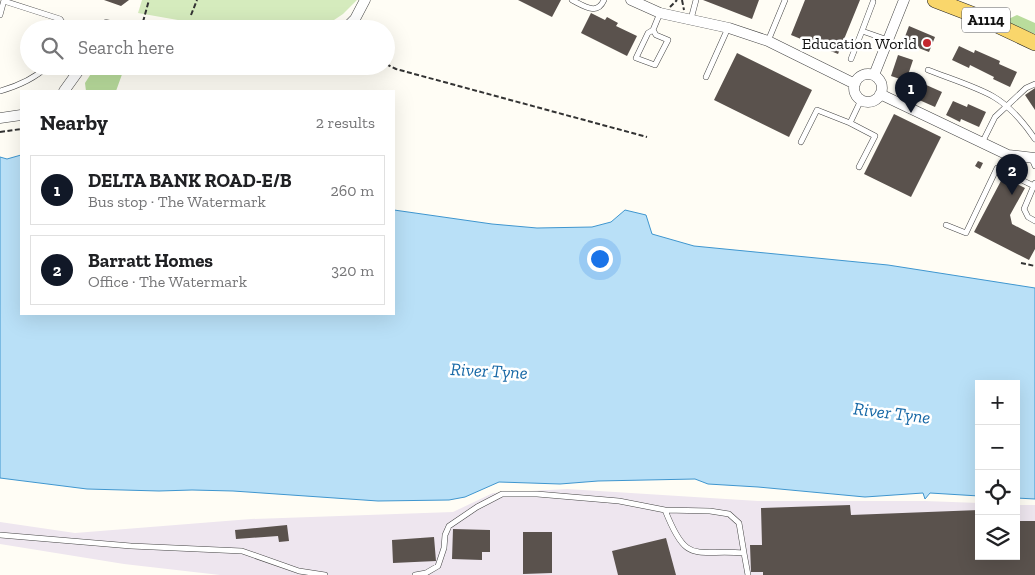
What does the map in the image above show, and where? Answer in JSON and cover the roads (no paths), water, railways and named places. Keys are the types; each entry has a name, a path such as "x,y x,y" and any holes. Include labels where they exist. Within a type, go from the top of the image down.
{"main road":[{"name":"A1114","path":"935,0 982,18 1035,43"}],"street":[{"path":"354,20 365,0"},
{"path":"630,0 660,13 728,28 768,40 855,84"},
{"path":"874,75 904,0"},
{"path":"864,74 874,75 882,85 880,94 870,102 861,100 855,93 855,84 860,76 864,74"},
{"path":"65,90 76,75"},
{"path":"880,94 1008,155 1034,161"},
{"path":"0,118 20,115"}],"lane":[{"path":"572,0 590,10 597,9 604,0"},
{"path":"690,20 696,0"},
{"path":"768,40 785,0"},
{"path":"0,15 4,1 61,20"},
{"path":"851,59 873,2"},
{"path":"652,30 656,35 668,40 656,65 636,58 660,13"},
{"path":"706,76 728,28"},
{"path":"862,31 888,40"},
{"path":"928,70 994,96 1023,122 1035,139"},
{"path":"0,91 17,86 36,75"},
{"path":"982,142 995,117 1026,88 1035,84"},
{"path":"850,123 861,100"},
{"path":"801,142 817,110 850,123 875,136 859,167"},
{"path":"946,225 966,233 997,168 1034,185 1024,209 1028,218 1035,221"},
{"path":"415,575 426,573 438,566 444,548 445,534 449,526 502,494 537,494 619,500 665,510 710,511 729,514 739,523 748,575"},
{"path":"665,510 673,529 687,549 698,553 744,554"},
{"path":"0,535 131,546 242,551 299,571 325,575"}],"water":[{"name":"River Tyne","path":"20,155 20,315 395,315 395,210 492,224 537,228 592,227 611,222 625,210 646,215 652,234 694,246 888,265 1035,288 1035,499 1020,498 1020,380 975,380 975,496 930,493 925,499 923,493 865,497 708,484 695,479 598,481 560,484 499,482 465,497 449,500 378,501 233,491 87,489 0,478 0,157 7,159"}],"place":[{"name":"Education World","path":"927,43"},
{"name":"DELTA BANK ROAD-E/B","path":"911,113"},
{"name":"Barratt Homes","path":"1012,195"}]}
